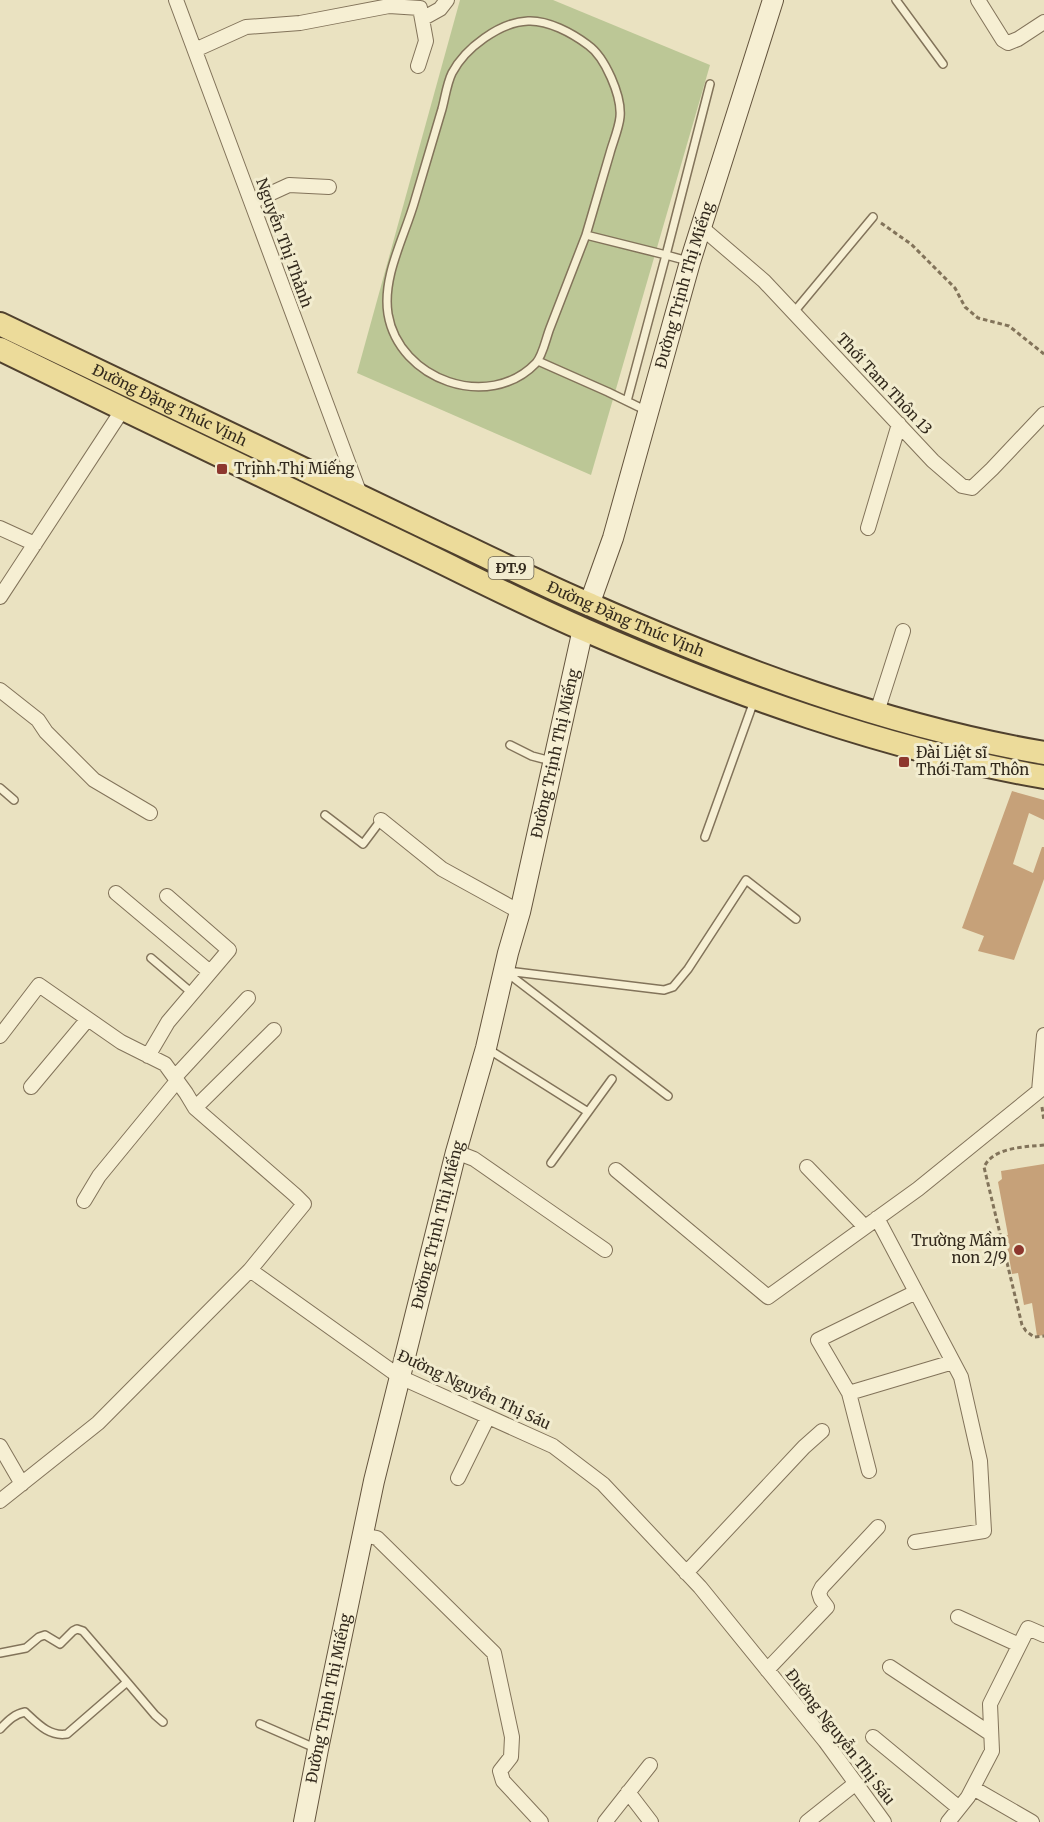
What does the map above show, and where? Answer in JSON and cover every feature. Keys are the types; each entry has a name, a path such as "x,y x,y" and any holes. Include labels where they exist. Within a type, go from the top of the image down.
{"main road":[{"name":"Đường Trịnh Thị Miếng","path":"589,605 613,538 690,262 773,0"},
{"name":"Đường Đặng Thúc Vịnh","path":"0,324 589,605 728,663 932,729 992,744 1044,753"},
{"name":"Đường Đặng Thúc Vịnh","path":"0,349 583,629 755,699 870,736 925,752 1044,777"},
{"path":"583,629 589,605"},
{"name":"Đường Trịnh Thị Miếng","path":"304,1822 362,1535 456,1152 486,1048 520,912 583,629"}],"street":[{"name":"Nguyễn Thị Thảnh","path":"176,0 361,497"},
{"path":"422,19 440,9 447,0"},
{"path":"978,0 1003,39 1008,43 1044,22"},
{"path":"195,50 246,27 300,22 390,6 420,8 426,41 418,66"},
{"path":"252,202 289,185 329,187"},
{"name":"Thới Tam Thôn 13","path":"701,227 764,281 933,461 962,486 972,488 1044,414"},
{"path":"0,597 123,409"},
{"path":"868,528 899,424"},
{"path":"0,528 35,544"},
{"path":"877,712 903,631"},
{"path":"0,690 38,720 46,732 94,780 150,813"},
{"path":"381,820 442,868 520,912"},
{"path":"116,893 210,972"},
{"path":"148,1056 168,1022 229,950 167,896"},
{"path":"0,1036 39,985 121,1042 165,1064 195,1108 304,1204 250,1270 98,1423 0,1502"},
{"path":"84,1201 99,1176 176,1079 248,998"},
{"path":"31,1087 87,1020"},
{"path":"195,1108 274,1030"},
{"path":"616,1170 768,1297 918,1189 1039,1091 1044,1035"},
{"path":"456,1152 474,1158 605,1250"},
{"path":"807,1167 865,1227"},
{"path":"877,1218 961,1377 980,1461 984,1532 915,1542"},
{"name":"Đường Nguyễn Thị Sáu","path":"250,1270 400,1377 553,1446 603,1484 686,1573 767,1670 825,1741 884,1822"},
{"path":"869,1471 849,1393 818,1340 916,1292"},
{"path":"849,1393 953,1362"},
{"path":"458,1478 488,1417"},
{"path":"686,1573 804,1447 822,1431"},
{"path":"0,1446 22,1484"},
{"path":"767,1670 827,1607 819,1593 822,1587 878,1527"},
{"path":"362,1535 377,1538 494,1653 512,1737 511,1758 500,1771 503,1782 541,1822"},
{"path":"958,1617 1019,1645"},
{"path":"948,1822 973,1788 992,1751 990,1704 1019,1645 1028,1628 1044,1635"},
{"path":"890,1667 991,1734"},
{"path":"873,1737 960,1808"},
{"path":"604,1822 650,1765"},
{"path":"807,1822 856,1784"},
{"path":"973,1788 1032,1822"},
{"path":"628,1792 651,1822"}],"lane":[{"path":"896,0 943,64"},
{"path":"529,20 556,26 591,46 612,79 618,96 620,116 586,235 538,361 520,375 500,383 474,387 444,381 415,364 396,337 388,316 387,293 452,73 469,51 485,37 509,24 529,20"},
{"path":"627,401 710,84"},
{"path":"794,312 873,217"},
{"path":"586,235 690,262"},
{"path":"538,361 649,412"},
{"path":"705,837 755,699"},
{"path":"510,745 532,756 553,762"},
{"path":"0,788 14,800"},
{"path":"325,815 363,844 381,820"},
{"path":"504,970 664,990 673,987 688,969 746,880 796,919"},
{"path":"151,958 192,993"},
{"path":"504,970 668,1096"},
{"path":"486,1048 588,1112"},
{"path":"551,1163 612,1079"},
{"path":"0,1653 26,1648 45,1635 60,1644 73,1631 77,1629 82,1631 155,1715 164,1722"},
{"path":"0,1729 19,1713 25,1712 44,1729 60,1735 67,1734 127,1682"},
{"path":"260,1724 318,1749"}],"path":[{"path":"873,217 911,244 955,288 965,307 978,318 1010,326 1044,354"},
{"path":"1044,1145 1014,1149 998,1154 987,1160 984,1167 1022,1325 1034,1337 1044,1336"}],"green space":[{"path":"460,0 553,0 710,65 591,475 357,373"}],"building":[{"path":"1012,791 1044,800 1044,820 1029,813 1013,864 1033,873 1042,847 1044,847 1044,879 1014,960 978,951 984,936 962,928"},
{"path":"1044,1164 1044,1335 1037,1336 1032,1303 1024,1305 1018,1273 1012,1274 1005,1235 1008,1235 998,1182 1002,1179 1001,1171"}],"place":[{"name":"Trịnh Thị Miếng","path":"222,469"},
{"name":"Đài Liệt sĩ Thới Tam Thôn","path":"904,762"},
{"name":"Trường Mầm non 2/9","path":"1019,1250"}]}
